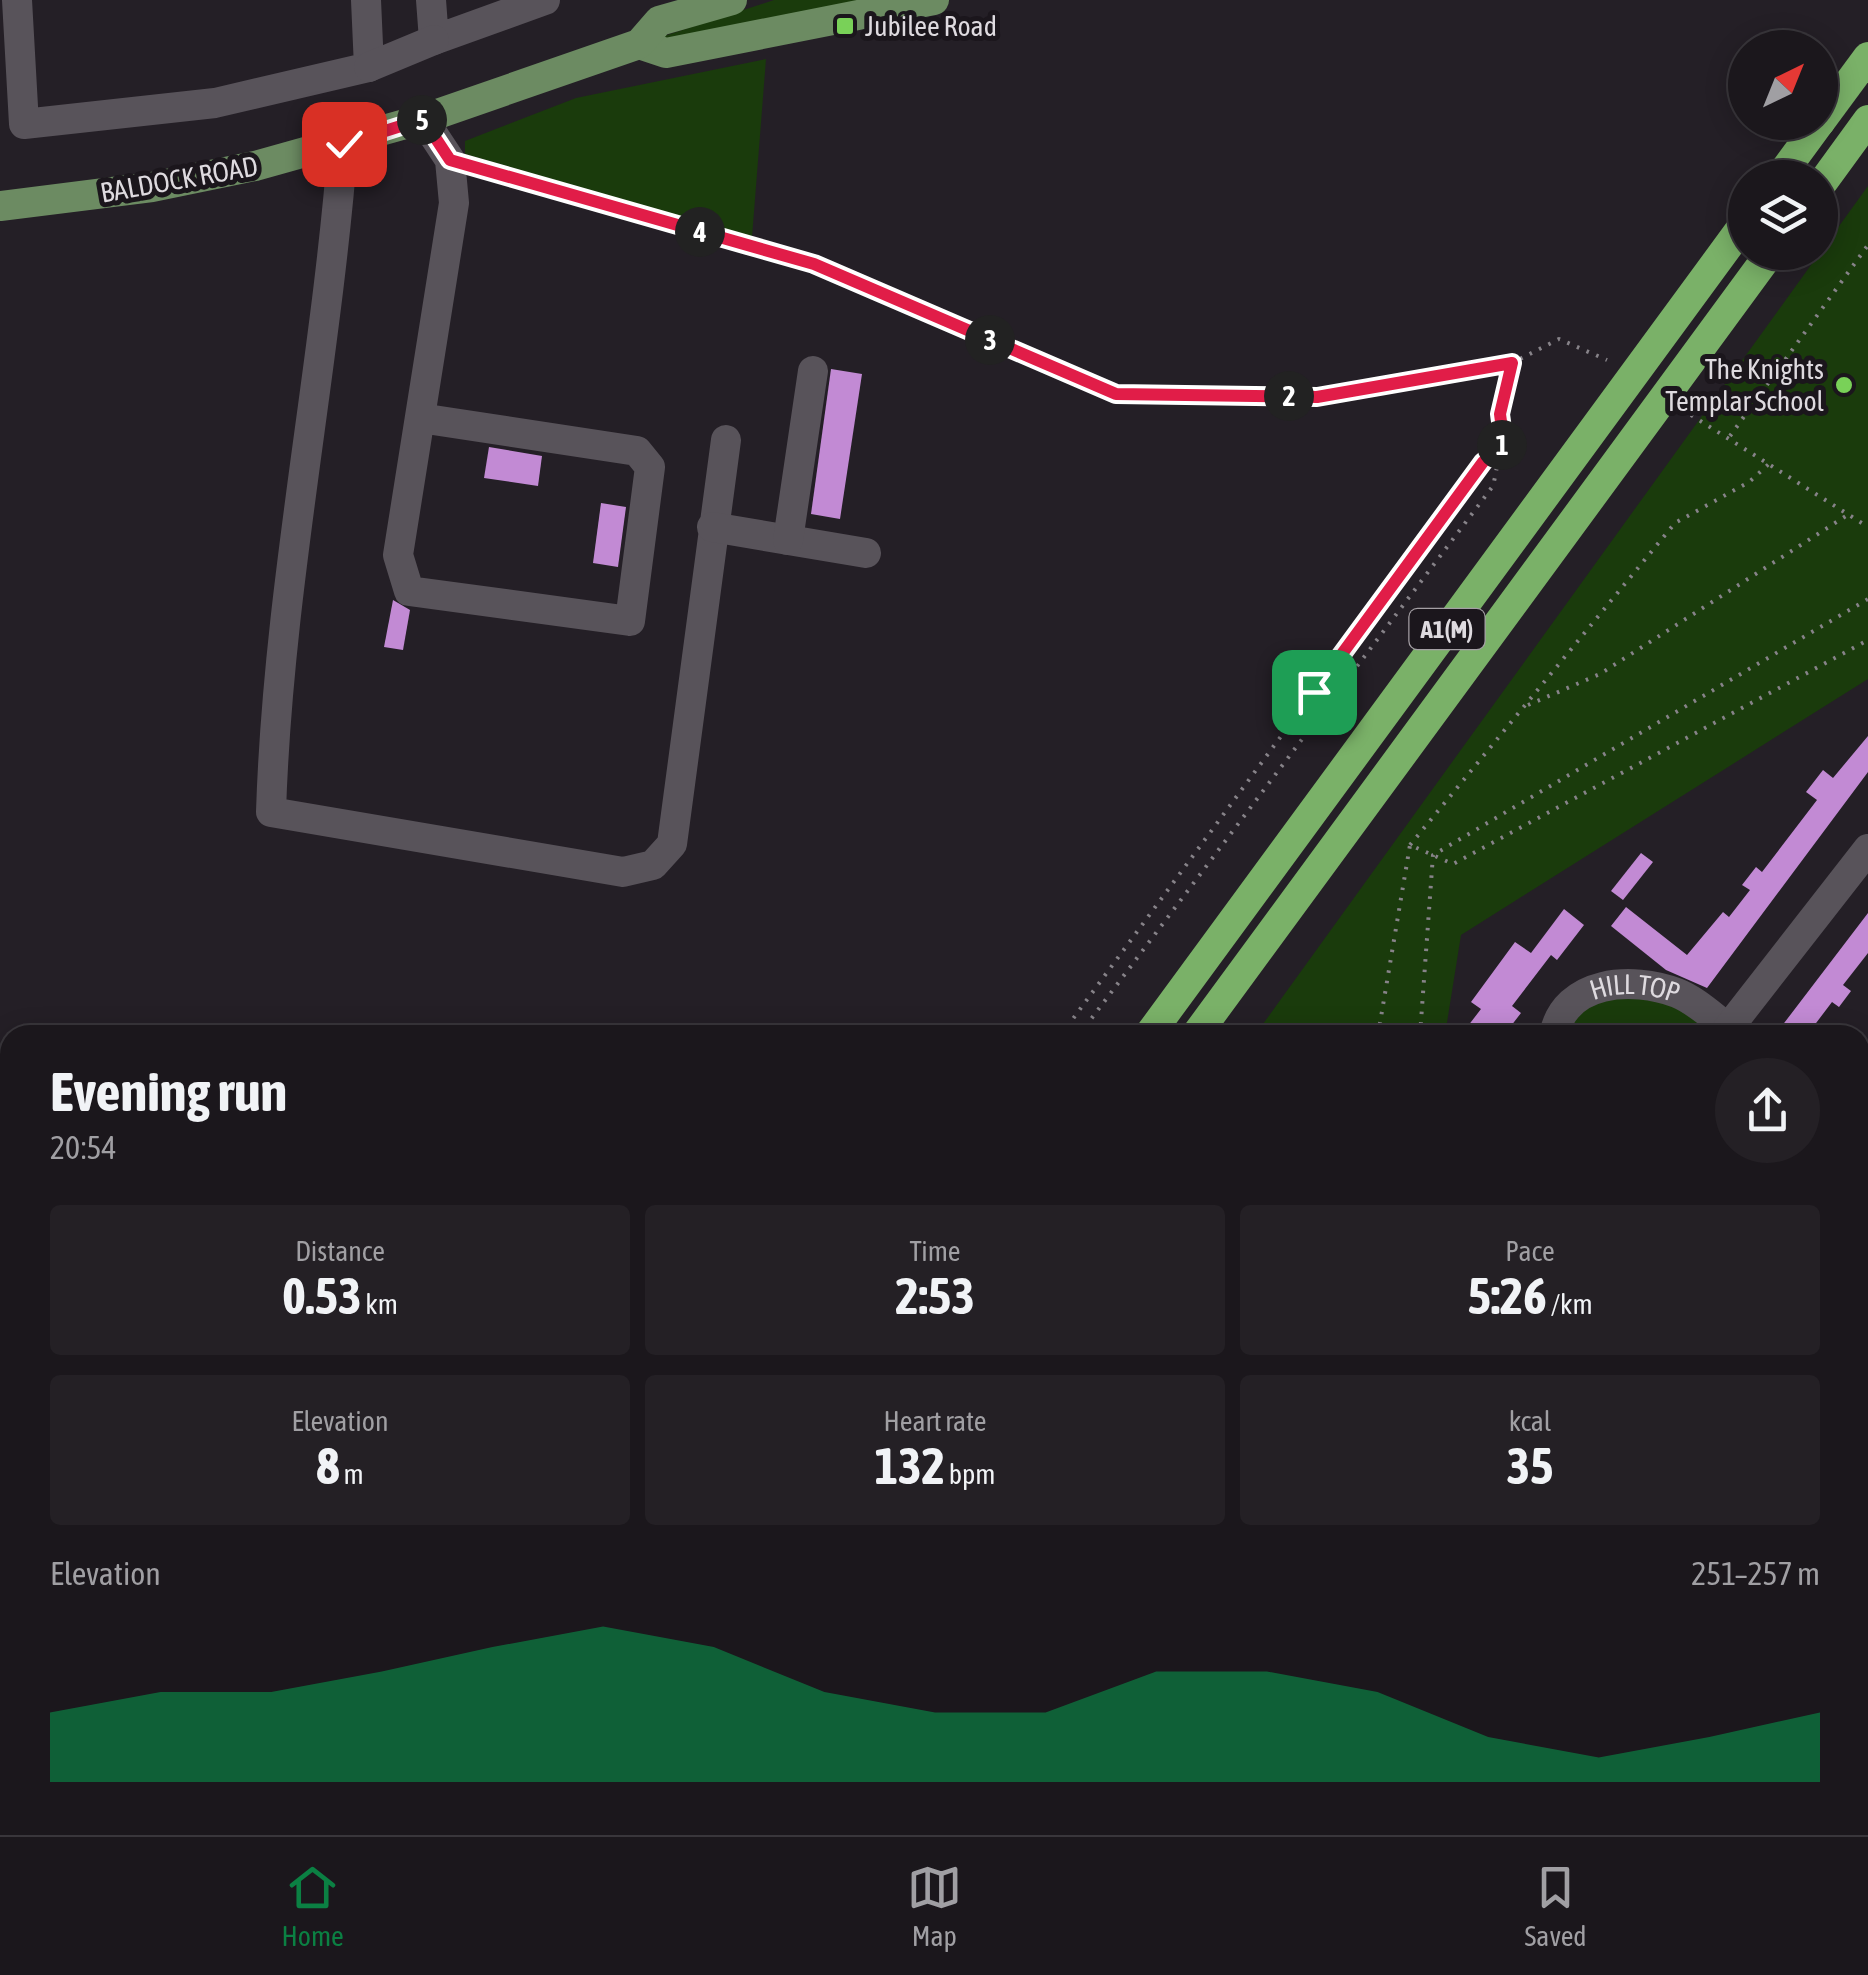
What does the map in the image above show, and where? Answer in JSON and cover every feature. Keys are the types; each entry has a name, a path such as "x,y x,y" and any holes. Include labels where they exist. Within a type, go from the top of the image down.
{"highway":[{"path":"1838,98 1868,57"},
{"path":"1838,161 1868,120"},
{"name":"A1(M)","path":"1156,1025 1728,246"},
{"name":"A1(M)","path":"1203,1025 1758,270"}],"main road":[{"name":"BALDOCK ROAD","path":"0,206 152,186 344,144 640,44 659,20 732,0"},
{"name":"BALDOCK ROAD","path":"640,44 666,53 934,0"}],"street":[{"path":"17,0 24,124 215,103 369,67 545,0"},
{"path":"366,0 369,67"},
{"path":"432,0 434,40"},
{"path":"420,418 637,450 650,467 630,622 408,592 398,555 454,203 450,160 423,119"},
{"path":"344,144 328,308 275,704 271,812 623,872 653,864 672,844 726,440"},
{"path":"788,540 813,372"},
{"path":"712,527 866,553"},
{"path":"1731,1025 1868,848"},
{"name":"HILL TOP","path":"1558,1025 1562,1013 1584,992 1619,985 1675,992 1718,1025"}],"path":[{"path":"450,160 814,264 1116,394 1317,397 1512,363 1559,339 1606,360"},
{"path":"1730,436 1868,245"},
{"path":"1086,1025 1493,486 1504,444 1500,414 1512,363"},
{"path":"1690,415 1730,436 1868,527"},
{"path":"1068,1025 1483,462 1504,444"},
{"path":"1380,1025 1410,845 1675,523 1749,482 1770,463"},
{"path":"1524,707 1600,674 1849,514"},
{"path":"1433,855 1868,599"},
{"path":"1410,845 1453,864 1868,640"},
{"path":"1421,1025 1433,855"}],"green space":[{"path":"774,0 890,0 667,41 664,36"},
{"path":"766,59 752,237 465,154 465,141 576,98"},
{"path":"1868,186 1868,679 1461,935 1447,1025 1262,1025 1807,270 1838,270 1838,228"},
{"path":"1668,995 1703,1025 1567,1025 1585,1001"}],"building":[{"path":"831,369 862,374 840,519 811,514"},
{"path":"489,447 542,456 538,486 484,478"},
{"path":"601,503 626,507 618,567 593,563"},
{"path":"393,600 410,610 403,650 384,647"},
{"path":"1868,736 1868,772 1707,988 1666,970 1611,926 1626,907 1687,955 1723,912 1729,917 1750,890 1742,885 1756,867 1762,872 1817,800 1806,792 1823,770 1833,778"},
{"path":"1641,853 1653,862 1623,900 1611,891"},
{"path":"1564,909 1584,925 1557,960 1551,955 1512,1006 1521,1013 1512,1025 1469,1025 1481,1009 1471,1002 1515,942 1531,953"},
{"path":"1868,913 1868,953 1843,985 1851,991 1839,1007 1832,1002 1815,1025 1783,1025"}],"place":[{"name":"Jubilee Road","path":"845,26"},
{"name":"The Knights Templar School","path":"1844,385"}],"route":[{"path":"344,144 423,119 450,160 814,264 1116,394 1317,397 1512,363 1500,414 1504,444 1483,462 1314,692"}]}
